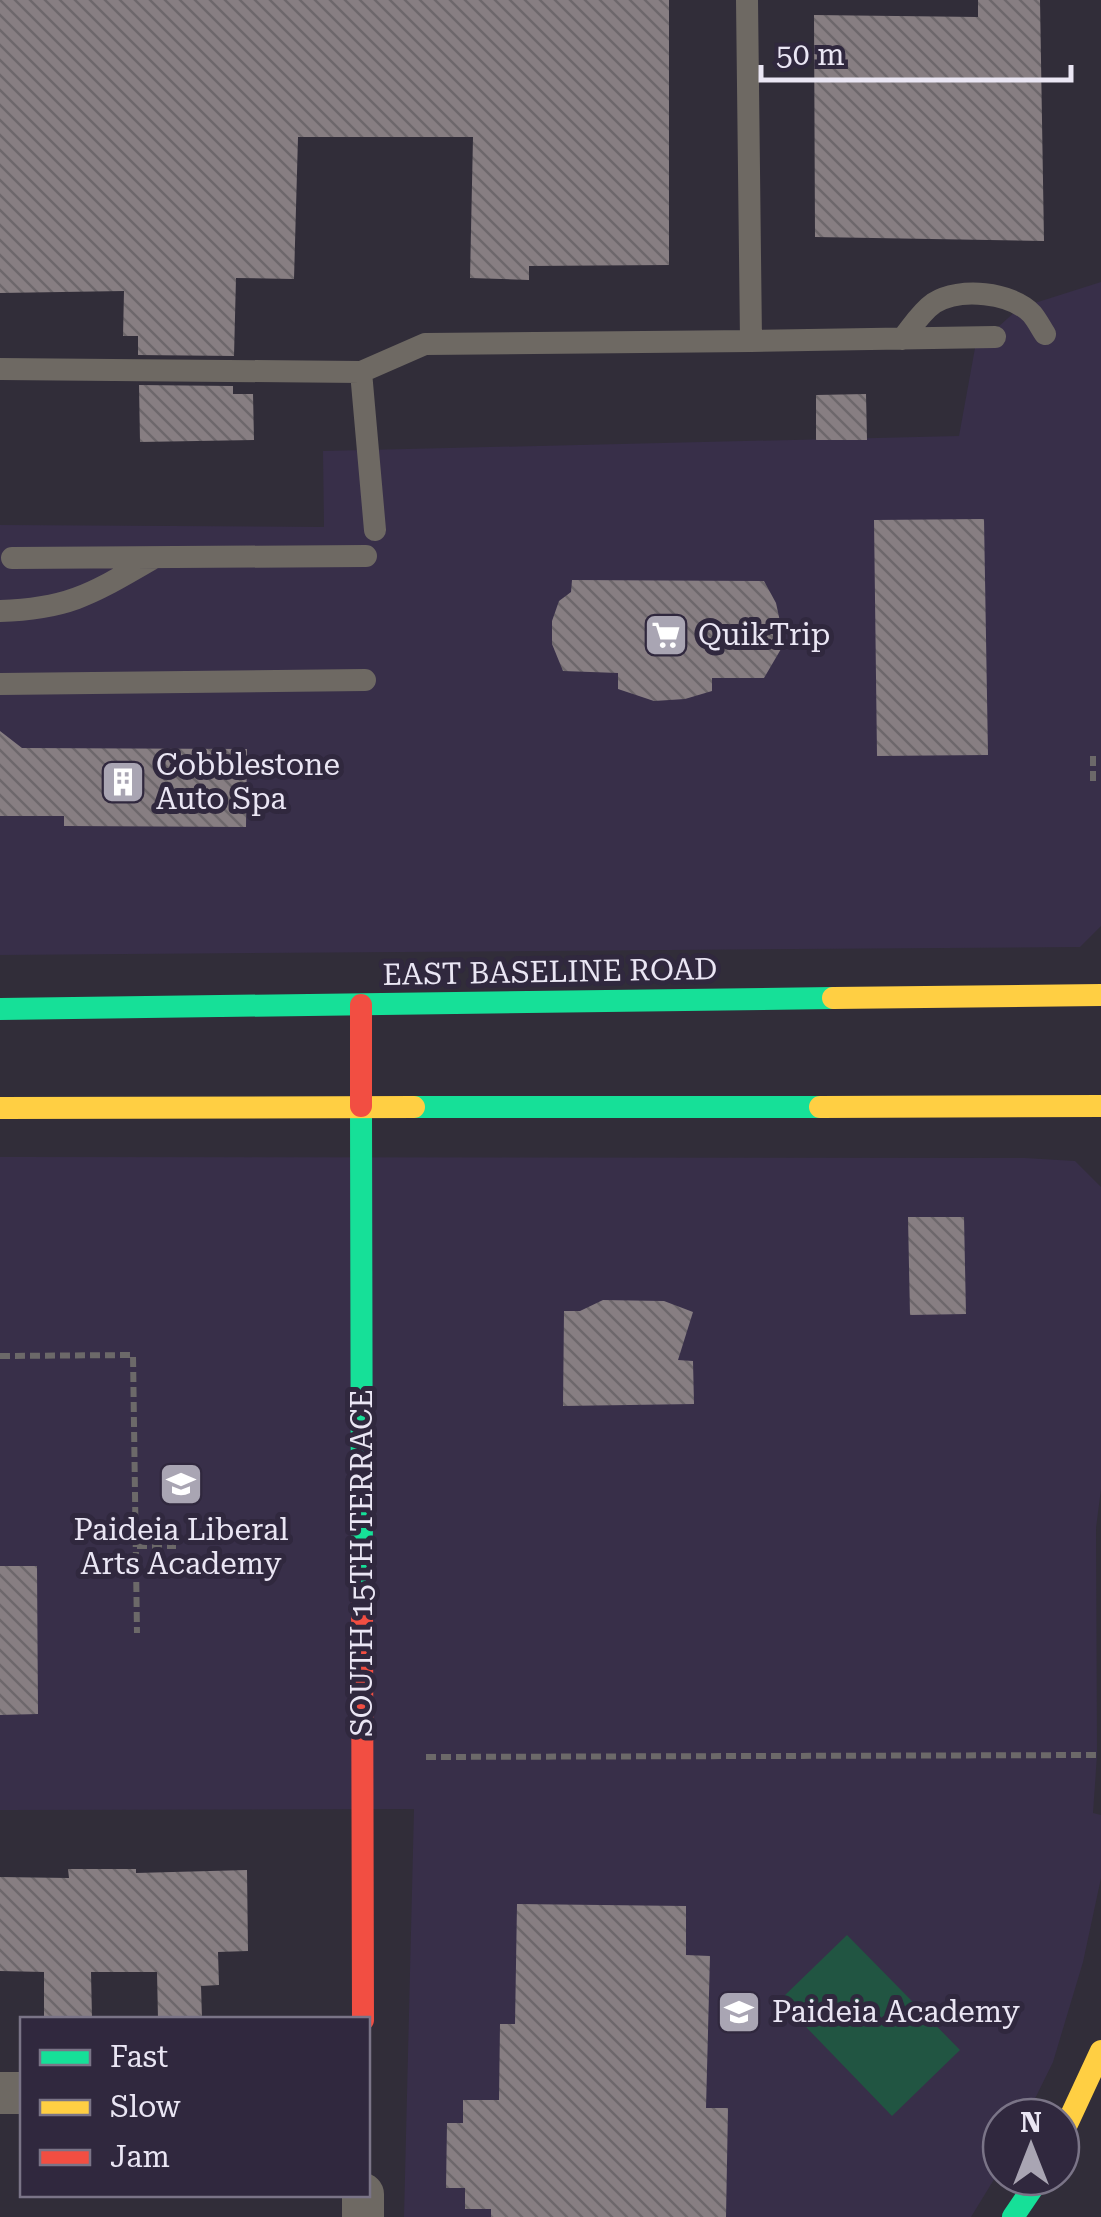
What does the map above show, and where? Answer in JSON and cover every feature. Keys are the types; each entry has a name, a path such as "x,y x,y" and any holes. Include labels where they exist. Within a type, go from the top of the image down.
{"main road":[{"name":"EAST BASELINE ROAD","path":"0,1009 1101,994"},
{"name":"SOUTH 15TH TERRACE","path":"361,1005 363,2017"},
{"path":"0,1108 1101,1106"},
{"path":"1079,2097 1101,2050"}],"lane":[{"path":"748,0 751,342"},
{"path":"902,339 926,309 938,300 954,296 999,296 1030,311 1045,334"},
{"path":"0,370 361,372 425,344 995,337"},
{"path":"361,372 375,530"},
{"path":"12,558 366,556"},
{"path":"0,611 44,610 89,595 155,558"},
{"path":"0,684 365,680"}],"path":[{"path":"1093,756 1093,781"},
{"path":"0,1356 134,1355 138,1633"},
{"path":"137,1546 176,1546"},
{"path":"426,1757 1096,1755"}],"shaded area":[{"path":"1101,282 1101,926 1080,947 0,955 0,525 324,527 323,451 959,436 975,348 1019,308"},
{"path":"0,1157 1025,1158 1075,1161 1101,1187 1101,1489 1096,1528 1097,1755 1093,1813 1101,1815 1101,1878 1083,1962 1053,2062 1036,2097 981,2097 983,2197 971,2217 404,2217 414,1809 0,1810"}],"green space":[{"path":"847,1935 960,2050 892,2116 780,2000"}],"building":[{"path":"0,0 669,0 669,265 529,266 529,280 470,278 473,137 298,137 294,279 236,278 234,356 138,355 138,336 123,336 124,291 0,293"},
{"path":"978,0 1040,0 1044,241 815,237 814,15 978,17"},
{"path":"139,385 233,386 233,394 253,394 254,440 140,442"},
{"path":"866,394 867,440 816,440 816,395"},
{"name":"QuikTrip","path":"984,519 988,755 877,756 874,520"},
{"name":"QuikTrip","path":"572,580 764,581 776,603 781,649 764,678 712,678 712,691 685,699 654,701 618,689 618,673 563,671 552,644 552,621 559,601 571,592"},
{"name":"Cobblestone Auto Spa","path":"0,731 22,748 247,749 246,827 64,826 64,816 0,816"},
{"path":"908,1217 964,1217 966,1314 910,1315"},
{"path":"603,1300 664,1301 693,1312 678,1360 693,1361 694,1404 563,1406 564,1311 580,1311"},
{"path":"0,1566 37,1566 38,1714 0,1715"},
{"path":"68,1869 136,1869 136,1873 247,1870 248,1951 218,1952 219,1985 201,1986 202,2017 158,2017 157,1972 91,1972 92,2017 44,2017 44,1972 0,1971 0,1877 69,1878"},
{"path":"517,1904 686,1906 686,1955 710,1956 706,2108 728,2108 726,2217 491,2217 491,2209 465,2209 465,2188 446,2188 447,2123 463,2123 463,2100 499,2100 500,2024 515,2024"}],"traffic: fast":[{"path":"0,1009 833,998"},
{"path":"361,1106 362,1599"},
{"path":"414,1107 820,1107"},
{"path":"1013,2217 1026,2197"}],"traffic: slow":[{"path":"833,998 1101,995"},
{"path":"820,1107 1101,1106"},
{"path":"0,1108 414,1107"},
{"path":"1080,2097 1101,2051"}],"traffic: jam":[{"path":"361,1005 361,1106"},
{"path":"362,1599 363,2017"}],"place":[{"name":"QuikTrip","path":"666,635"},
{"name":"Cobblestone Auto Spa","path":"123,782"},
{"name":"Paideia Liberal Arts Academy","path":"181,1484"},
{"name":"Paideia Academy","path":"739,2012"}]}
